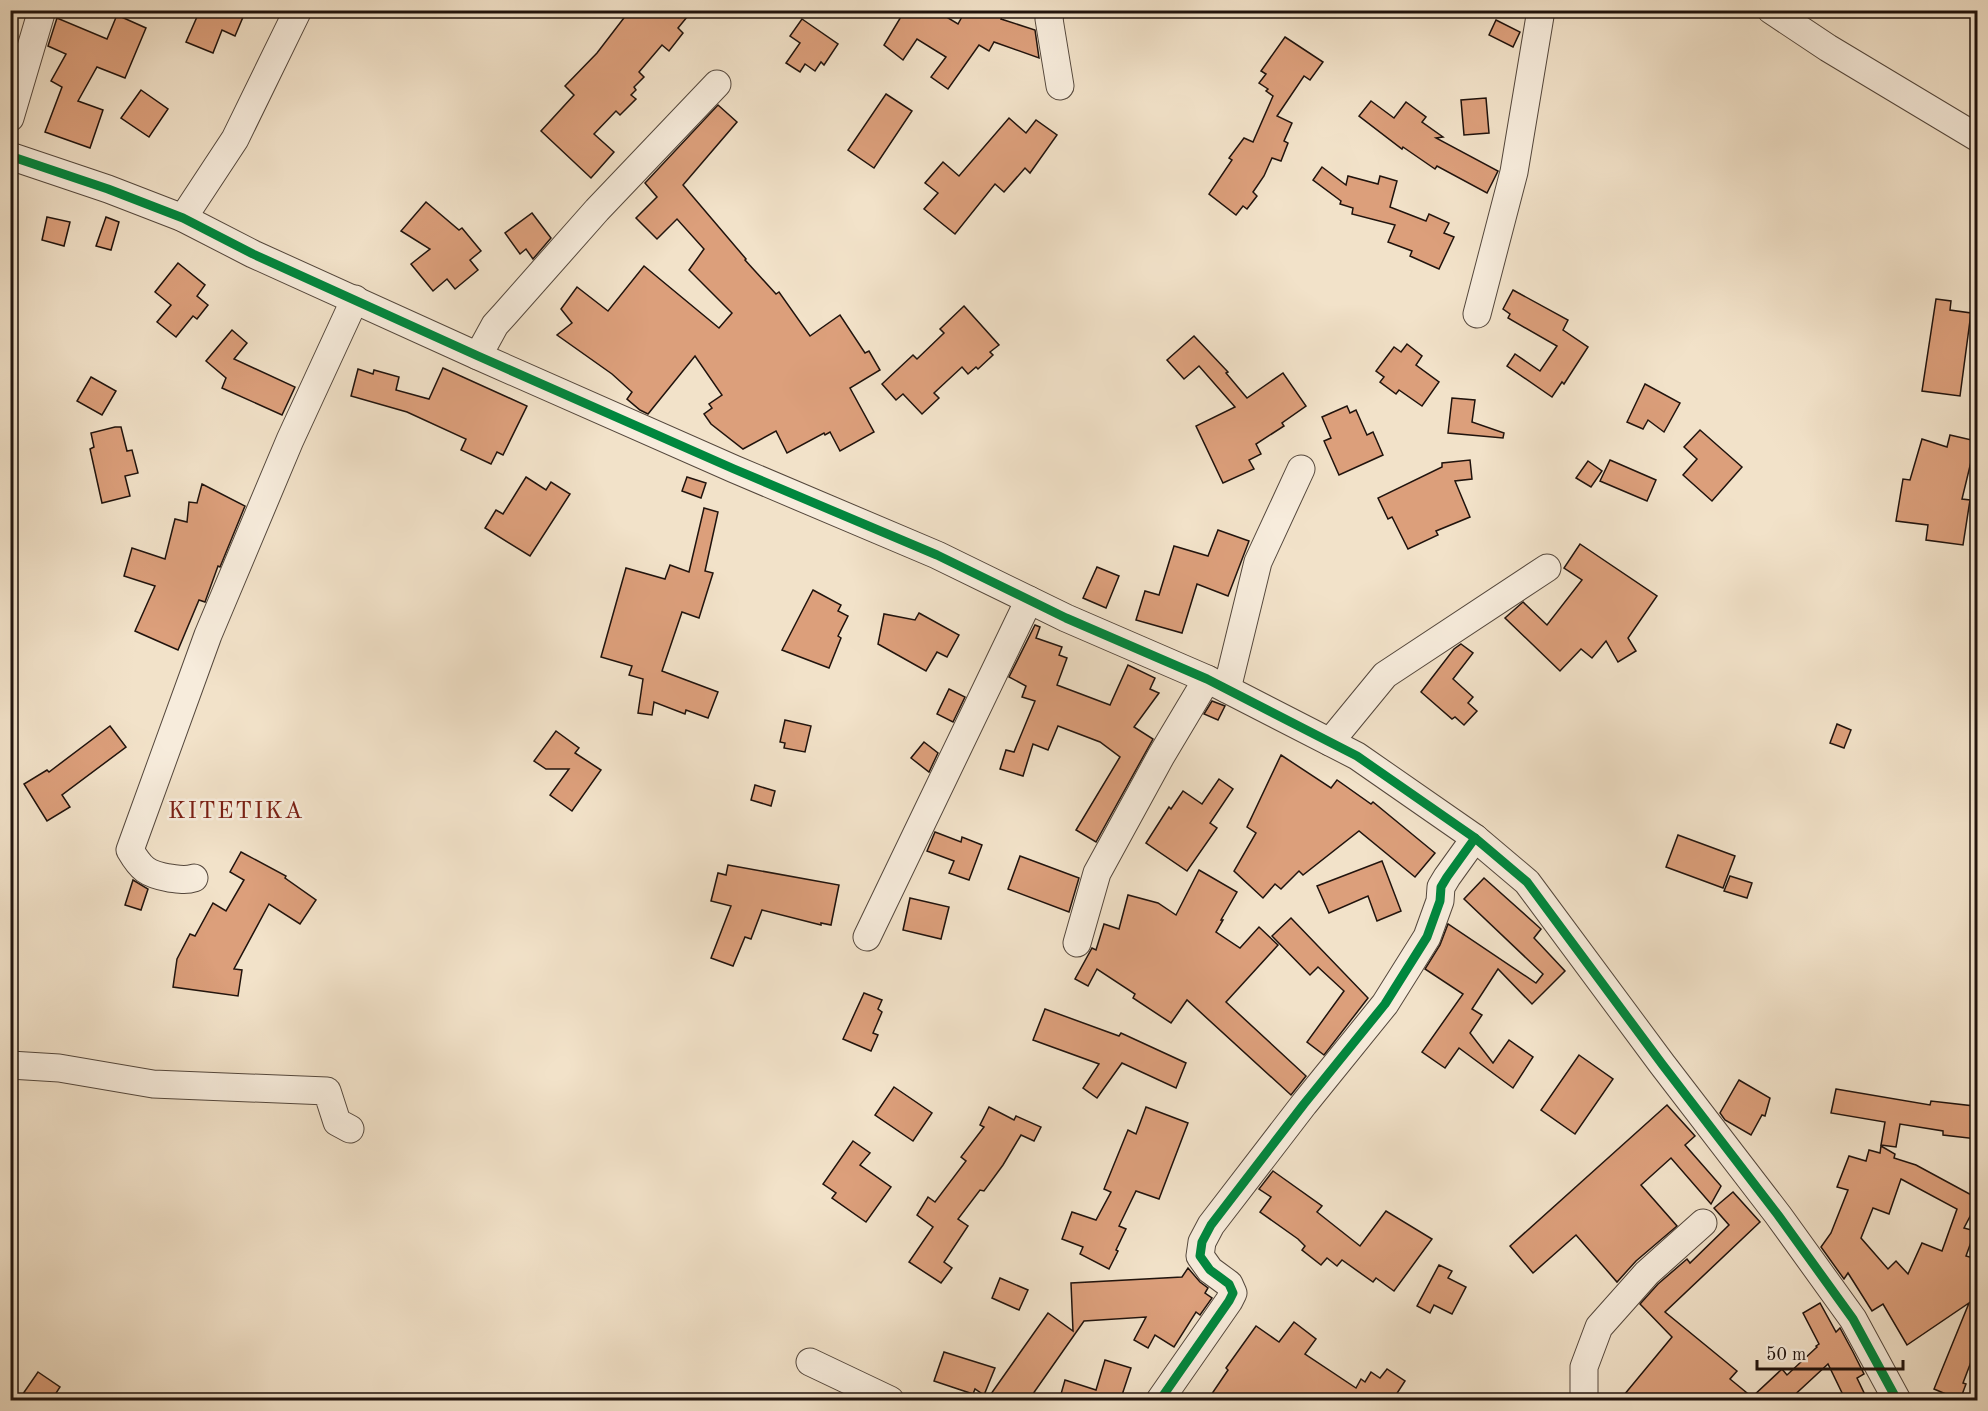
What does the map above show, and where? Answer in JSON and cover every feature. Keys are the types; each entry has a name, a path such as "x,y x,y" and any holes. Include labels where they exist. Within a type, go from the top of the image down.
{"street":[{"path":"10,118 42,10"},
{"path":"183,218 235,139 298,10"},
{"path":"1051,10 1050,19 1060,86"},
{"path":"1477,314 1514,172 1541,10"},
{"path":"1771,10 1828,48 1977,138"},
{"path":"478,356 495,326 505,314 597,210 717,84"},
{"path":"10,156 108,189 183,218 253,254 478,356 724,465 937,555 1066,618 1217,684 1357,756 1475,838 1527,882 1778,1215 1853,1319 1897,1401"},
{"path":"194,878 185,880 152,875 140,866 130,850 208,635 290,440 355,299"},
{"path":"1077,943 1102,863 1161,756 1217,684 1258,562 1301,469"},
{"path":"1330,742 1385,675 1546,568"},
{"path":"867,937 1029,600"},
{"path":"1160,1401 1233,1293 1229,1284 1210,1270 1200,1256 1202,1242 1211,1225 1385,1004 1427,937 1440,901 1441,887 1475,838"},
{"path":"10,1065 59,1068 153,1084 327,1092 337,1122 350,1129"},
{"path":"1584,1401 1584,1367 1599,1327 1647,1273 1703,1223"},
{"path":"810,1362 890,1401"}],"building":[{"path":"200,10 246,10 235,36 222,30 213,53 186,42"},
{"path":"630,10 679,10 687,17 678,28 683,33 669,51 662,45 639,72 644,77 634,87 636,90 631,95 636,99 620,115 616,111 594,134 614,152 591,178 541,131 574,95 565,86 597,53"},
{"path":"905,10 935,10 958,24 969,10 1006,10 1001,19 1035,30 1039,58 994,42 989,51 979,45 948,89 931,77 946,57 917,39 903,60 884,45"},
{"path":"117,15 146,28 125,78 97,67 78,101 103,110 90,148 45,132 62,87 51,81 66,54 48,46 57,18 107,39"},
{"path":"802,19 838,44 824,65 821,62 815,71 805,64 800,72 786,63 800,43 790,36"},
{"path":"1496,20 1520,32 1513,47 1489,35"},
{"path":"1285,37 1323,62 1310,80 1304,76 1277,116 1292,123 1284,141 1288,143 1281,161 1272,158 1253,192 1257,196 1247,209 1243,206 1236,215 1209,194 1232,160 1229,158 1244,138 1253,142 1273,96 1259,83 1266,74 1261,71"},
{"path":"141,90 168,109 149,137 121,118"},
{"path":"886,94 912,111 874,168 848,150"},
{"path":"1486,98 1489,133 1464,135 1461,100"},
{"path":"1371,101 1394,118 1406,102 1426,117 1422,122 1443,137 1436,138 1498,171 1487,193 1437,166 1435,169 1403,147 1402,149 1359,116"},
{"path":"718,105 737,122 683,185 745,260 776,294 779,292 810,336 840,315 865,353 869,351 880,370 850,388 874,432 840,451 830,432 787,453 776,431 743,449 711,424 704,414 712,408 709,404 722,395 695,356 648,414 627,399 632,392 612,374 557,335 572,323 561,309 577,287 608,311 644,266 719,328 732,313 689,270 704,249 677,219 657,239 636,218 657,197 645,183"},
{"path":"1009,118 1026,133 1036,120 1057,135 1030,173 1025,168 1004,192 995,184 955,234 924,209 938,193 925,183 943,162 959,176"},
{"path":"1322,167 1346,185 1348,176 1378,184 1380,176 1397,181 1390,207 1426,221 1429,214 1449,223 1444,233 1454,237 1439,269 1410,256 1412,251 1388,242 1395,225 1352,214 1353,208 1340,204 1341,201 1313,180"},
{"path":"426,202 459,230 462,228 481,251 470,260 478,270 455,289 447,279 433,291 411,264 430,249 401,231"},
{"path":"532,213 551,238 533,259 526,249 520,254 505,233"},
{"path":"47,217 70,222 64,246 42,240"},
{"path":"106,217 119,222 111,250 96,246"},
{"path":"178,263 205,285 197,296 208,305 197,319 193,316 176,337 157,322 171,305 155,292"},
{"path":"1513,290 1568,320 1563,330 1588,347 1564,384 1562,382 1552,397 1507,366 1515,354 1540,371 1557,346 1508,318 1510,314 1503,309"},
{"path":"1936,299 1951,301 1950,310 1971,313 1960,396 1922,391"},
{"path":"964,306 999,345 990,352 993,355 978,369 976,367 968,374 962,367 934,393 939,398 922,414 903,394 896,400 882,384 913,355 917,359 944,333 940,329"},
{"path":"232,330 247,343 234,359 295,387 282,415 222,388 226,378 206,361"},
{"path":"1194,336 1228,372 1226,373 1247,398 1283,373 1306,406 1282,423 1284,426 1256,444 1261,454 1249,460 1254,469 1223,483 1196,426 1235,407 1199,366 1184,379 1167,360"},
{"path":"1407,344 1422,356 1416,365 1439,382 1422,406 1399,390 1396,394 1380,382 1384,377 1376,371 1394,347 1401,352"},
{"path":"443,368 527,406 503,455 497,452 491,464 461,450 466,439 407,412 351,396 358,369 373,374 374,370 399,377 396,390 429,399"},
{"path":"91,377 116,391 102,415 77,401"},
{"path":"1645,384 1680,403 1664,432 1648,420 1643,429 1627,422"},
{"path":"1452,398 1475,400 1472,422 1504,433 1503,438 1448,433"},
{"path":"1347,406 1350,413 1356,410 1367,435 1373,432 1383,455 1339,475 1324,441 1331,438 1322,417"},
{"path":"121,427 127,451 132,450 138,473 125,476 130,496 102,503 90,449 94,447 91,433"},
{"path":"1700,430 1742,467 1712,501 1683,475 1697,459 1684,447"},
{"path":"1950,435 1976,441 1962,499 1970,500 1963,545 1926,540 1928,525 1896,521 1903,479 1910,480 1922,439 1947,447"},
{"path":"1470,460 1472,479 1455,481 1470,517 1436,531 1438,535 1408,549 1392,517 1388,519 1378,498 1442,467 1442,463"},
{"path":"1610,460 1656,480 1647,501 1600,481"},
{"path":"1588,461 1602,471 1591,487 1576,478"},
{"path":"526,477 546,490 551,482 570,494 530,556 485,528 496,510 503,514"},
{"path":"687,477 706,483 701,498 682,491"},
{"path":"202,484 245,506 220,567 218,566 205,602 199,600 178,650 135,631 155,586 124,576 132,548 165,559 175,519 187,522 189,502 197,503"},
{"path":"704,508 718,512 705,571 713,573 699,618 682,612 662,671 718,692 708,718 686,710 685,714 654,702 652,715 638,713 643,679 629,675 632,666 601,657 626,568 665,579 670,565 689,572"},
{"path":"1218,530 1249,541 1228,596 1197,584 1182,633 1136,620 1145,591 1159,595 1174,546 1208,556"},
{"path":"1580,544 1657,596 1628,638 1636,651 1618,662 1606,641 1592,658 1581,649 1560,671 1505,618 1523,602 1547,625 1582,580 1564,568"},
{"path":"1097,567 1119,576 1106,608 1083,598"},
{"path":"813,590 841,605 838,611 848,616 838,636 841,638 829,668 782,650"},
{"path":"919,613 959,635 947,657 937,652 926,671 878,644 884,614 915,620"},
{"path":"1035,625 1040,627 1036,638 1062,647 1059,655 1067,658 1057,685 1110,705 1128,665 1155,678 1150,689 1159,693 1134,727 1153,739 1096,842 1076,830 1120,757 1100,742 1058,726 1048,750 1033,744 1023,776 1000,769 1006,750 1014,752 1035,701 1022,697 1026,686 1009,677"},
{"path":"1461,644 1473,653 1453,679 1473,697 1468,703 1477,711 1464,725 1455,717 1452,719 1421,692 1454,649"},
{"path":"949,689 965,697 953,722 937,714"},
{"path":"1212,701 1225,706 1218,720 1204,714"},
{"path":"785,720 811,726 805,752 784,748 785,743 780,742"},
{"path":"1837,724 1851,730 1844,748 1830,743"},
{"path":"110,726 126,747 62,795 70,807 47,821 24,784 47,770 49,772"},
{"path":"556,731 579,748 575,753 601,770 572,811 550,795 569,769 546,769 534,761"},
{"path":"924,742 938,753 929,772 911,758"},
{"path":"1281,755 1331,788 1337,780 1371,804 1373,802 1435,853 1415,877 1359,831 1303,875 1299,871 1281,889 1275,884 1263,898 1234,871 1256,833 1247,827"},
{"path":"1219,779 1233,789 1210,823 1217,828 1187,871 1146,843 1169,807 1171,809 1183,791 1202,804"},
{"path":"755,785 775,791 771,806 751,800"},
{"path":"935,832 961,842 962,837 982,845 969,880 949,873 954,861 927,851"},
{"path":"1678,835 1735,856 1723,888 1666,867"},
{"path":"241,852 286,876 285,878 316,900 300,924 269,904 234,969 242,970 238,996 173,987 177,959 190,934 195,936 213,903 226,911 244,880 230,872"},
{"path":"1020,856 1079,878 1069,912 1008,889"},
{"path":"1382,861 1401,911 1377,921 1368,896 1329,913 1317,886"},
{"path":"728,865 839,885 831,925 821,923 821,925 762,910 751,939 745,937 733,966 711,958 731,906 711,901 718,873 726,875"},
{"path":"1199,870 1237,892 1216,932 1240,948 1259,927 1278,945 1226,1002 1306,1076 1291,1095 1187,1000 1171,1023 1133,998 1135,994 1097,969 1088,986 1075,979 1092,948 1096,950 1104,924 1119,929 1128,895 1158,903 1176,915"},
{"path":"1730,876 1752,883 1747,898 1724,891"},
{"path":"1484,878 1541,929 1534,938 1565,971 1532,1004 1498,969 1472,1009 1482,1015 1470,1033 1493,1063 1509,1040 1533,1057 1513,1088 1459,1048 1445,1068 1422,1052 1463,994 1425,969 1440,945 1448,924 1536,983 1543,974 1464,899"},
{"path":"133,880 148,889 141,910 125,905"},
{"path":"910,898 949,907 941,939 903,930"},
{"path":"1291,918 1368,998 1324,1055 1307,1042 1344,991 1318,967 1310,975 1272,936"},
{"path":"864,993 882,1000 878,1009 882,1012 873,1033 878,1035 871,1051 843,1039"},
{"path":"1045,1009 1119,1036 1121,1033 1186,1063 1176,1088 1122,1063 1097,1098 1083,1088 1099,1064 1033,1040"},
{"path":"1579,1055 1613,1079 1575,1134 1541,1110"},
{"path":"1739,1080 1770,1098 1765,1116 1762,1115 1751,1135 1725,1120 1720,1113"},
{"path":"894,1087 932,1113 913,1141 875,1115"},
{"path":"1836,1089 1930,1105 1931,1101 1974,1106 1973,1109 1977,1109 1977,1139 1943,1135 1943,1131 1900,1124 1896,1147 1881,1145 1885,1122 1831,1113"},
{"path":"1667,1105 1695,1136 1685,1145 1721,1186 1711,1204 1671,1158 1641,1185 1677,1226 1636,1261 1617,1282 1576,1235 1533,1273 1510,1246"},
{"path":"989,1107 1014,1120 1016,1116 1041,1127 1034,1141 1021,1135 984,1191 980,1190 958,1219 968,1226 944,1262 952,1268 941,1283 909,1262 933,1227 917,1215 928,1197 935,1202 966,1161 961,1157 984,1127 980,1125"},
{"path":"1146,1107 1188,1123 1159,1199 1136,1191 1119,1226 1126,1229 1109,1269 1080,1254 1083,1247 1062,1239 1072,1212 1096,1220 1111,1192 1104,1189 1128,1130 1136,1134"},
{"path":"853,1141 870,1153 860,1165 891,1187 866,1222 832,1198 836,1193 823,1184"},
{"path":"1881,1146 1895,1154 1894,1158 1916,1165 1977,1198 1977,1203 1964,1228 1975,1231 1966,1256 1977,1259 1977,1346 1963,1383 1966,1384 1960,1400 1934,1389 1969,1303 1907,1345 1883,1304 1872,1311 1848,1273 1844,1279 1821,1247 1831,1233 1848,1190 1837,1187 1849,1156 1866,1161 1869,1150 1880,1153","holes":["1901,1179 1957,1209 1942,1251 1922,1243 1908,1274 1896,1261 1888,1269 1861,1238 1873,1208 1889,1214"]},
{"path":"1273,1171 1322,1206 1317,1212 1360,1246 1386,1211 1432,1239 1394,1291 1376,1278 1373,1282 1342,1260 1337,1266 1327,1258 1321,1265 1302,1250 1305,1246 1298,1239 1260,1212 1271,1197 1259,1189"},
{"path":"1733,1192 1760,1222 1665,1312 1737,1371 1730,1379 1752,1397 1782,1369 1787,1375 1817,1347 1819,1344 1803,1313 1820,1303 1836,1332 1840,1328 1864,1374 1857,1378 1868,1401 1846,1401 1828,1364 1788,1401 1619,1401 1672,1337 1640,1304 1658,1284 1687,1259 1690,1263 1729,1225 1714,1208"},
{"path":"1439,1265 1452,1271 1448,1278 1466,1287 1452,1314 1434,1305 1430,1313 1417,1306"},
{"path":"1188,1268 1208,1288 1205,1293 1212,1298 1200,1315 1196,1312 1174,1347 1155,1335 1148,1348 1134,1340 1146,1317 1084,1321 1028,1401 986,1401 1048,1313 1073,1331 1071,1283 1182,1277"},
{"path":"1000,1278 1028,1290 1019,1310 992,1298"},
{"path":"1294,1322 1316,1339 1305,1354 1356,1388 1361,1379 1365,1382 1371,1372 1380,1378 1387,1369 1405,1381 1392,1401 1207,1401 1228,1370 1226,1368 1256,1326 1279,1342"},
{"path":"944,1352 995,1368 984,1395 975,1389 973,1394 934,1381"},
{"path":"1105,1360 1131,1368 1120,1401 1059,1401 1065,1380 1096,1390"},
{"path":"38,1372 60,1387 51,1401 18,1401"}],"cycle path":[{"path":"10,156 108,189 183,218 253,254 478,356 734,469 937,555 1066,618 1207,679 1357,756 1475,838 1527,882 1778,1215 1853,1319 1897,1400"},
{"path":"1160,1400 1233,1293 1229,1284 1210,1270 1200,1256 1202,1242 1211,1225 1385,1004 1427,937 1440,901 1441,887 1475,838"}],"district":[{"name":"KITETIKA","path":"236,812"}]}
